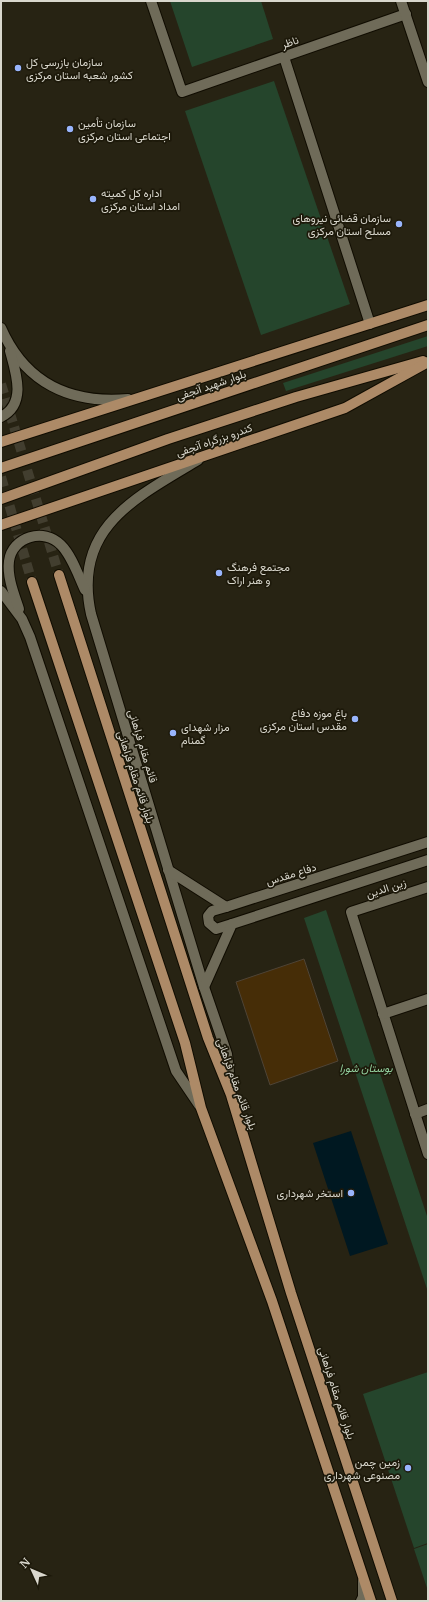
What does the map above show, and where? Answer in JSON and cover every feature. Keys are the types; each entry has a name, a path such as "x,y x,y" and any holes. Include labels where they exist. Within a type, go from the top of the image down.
{"main road":[{"path":"1,442 428,305"},
{"name":"بلوار شهید آنجفی","path":"1,468 428,325"},
{"path":"1,498 168,439 244,414 428,359"},
{"name":"کندرو بزرگراه آنجفی","path":"1,525 345,408 428,362"},
{"name":"بلوار قائم مقام فراهانی","path":"59,575 208,1038 231,1095 291,1293 392,1601"},
{"path":"32,582 185,1043 201,1108 272,1301 371,1601"}],"street":[{"name":"ناظر","path":"152,1 182,92 406,14"},
{"path":"401,1 428,82"},
{"path":"284,57 370,324"},
{"path":"1,328 16,371 18,393 14,406 1,417"},
{"path":"6,340 21,362 30,371 52,387 65,393 93,400 107,401 138,398"},
{"name":"قائم مقام فراهانی","path":"208,454 139,496 114,519 101,535 90,560 86,574 86,594 168,870 204,987 227,1054 231,1095"},
{"path":"86,594 74,565 60,544 49,537 43,536 29,537 18,544 9,560 11,586 22,619 30,637 176,1071 201,1108"},
{"path":"1,591 22,619"},
{"name":"دفاع مقدس","path":"232,924 216,929 209,923 208,916 212,911 428,842"},
{"path":"204,987 232,924 428,860"},
{"path":"168,870 226,907"},
{"name":"زین الدین","path":"383,1014 351,912 428,887"},
{"path":"428,999 383,1014 428,1154"},
{"path":"415,1114 428,1109"},
{"path":"361,1601 363,1597 363,1575"}],"green space":[{"path":"170,1 261,1 273,39 192,67"},
{"path":"274,81 350,304 261,335 185,111"},
{"path":"428,336 428,346 286,391 283,383"},
{"name":"بوستان شورا","path":"326,910 428,1219 428,1292 304,918"},
{"name":"زمین چمن مصنوعی شهرداری","path":"428,1372 428,1543 414,1548 363,1394"},
{"path":"428,1544 428,1591 414,1549"}],"water":[{"name":"استخر شهرداری","path":"351,1131 388,1244 350,1256 313,1143"}],"building":[{"path":"304,959 338,1061 270,1085 236,982"}],"tunnel":[{"path":"1,384 59,575"},
{"path":"1,477 32,582"}],"place":[{"name":"سازمان بازرسی کل کشور شعبه استان مرکزی","path":"18,68"},
{"name":"سازمان تأمین اجتماعی استان مرکزی","path":"70,129"},
{"name":"اداره کل کمیته امداد استان مرکزی","path":"93,199"},
{"name":"سازمان قضائی نیروهای مسلح استان مرکزی","path":"399,224"},
{"name":"مجتمع فرهنگ و هنر اراک","path":"219,573"},
{"name":"باغ موزه دفاع مقدس استان مرکزی","path":"355,719"},
{"name":"مزار شهدای گمنام","path":"173,733"},
{"name":"استخر شهرداری","path":"351,1193"},
{"name":"زمین چمن مصنوعی شهرداری","path":"408,1468"}]}
